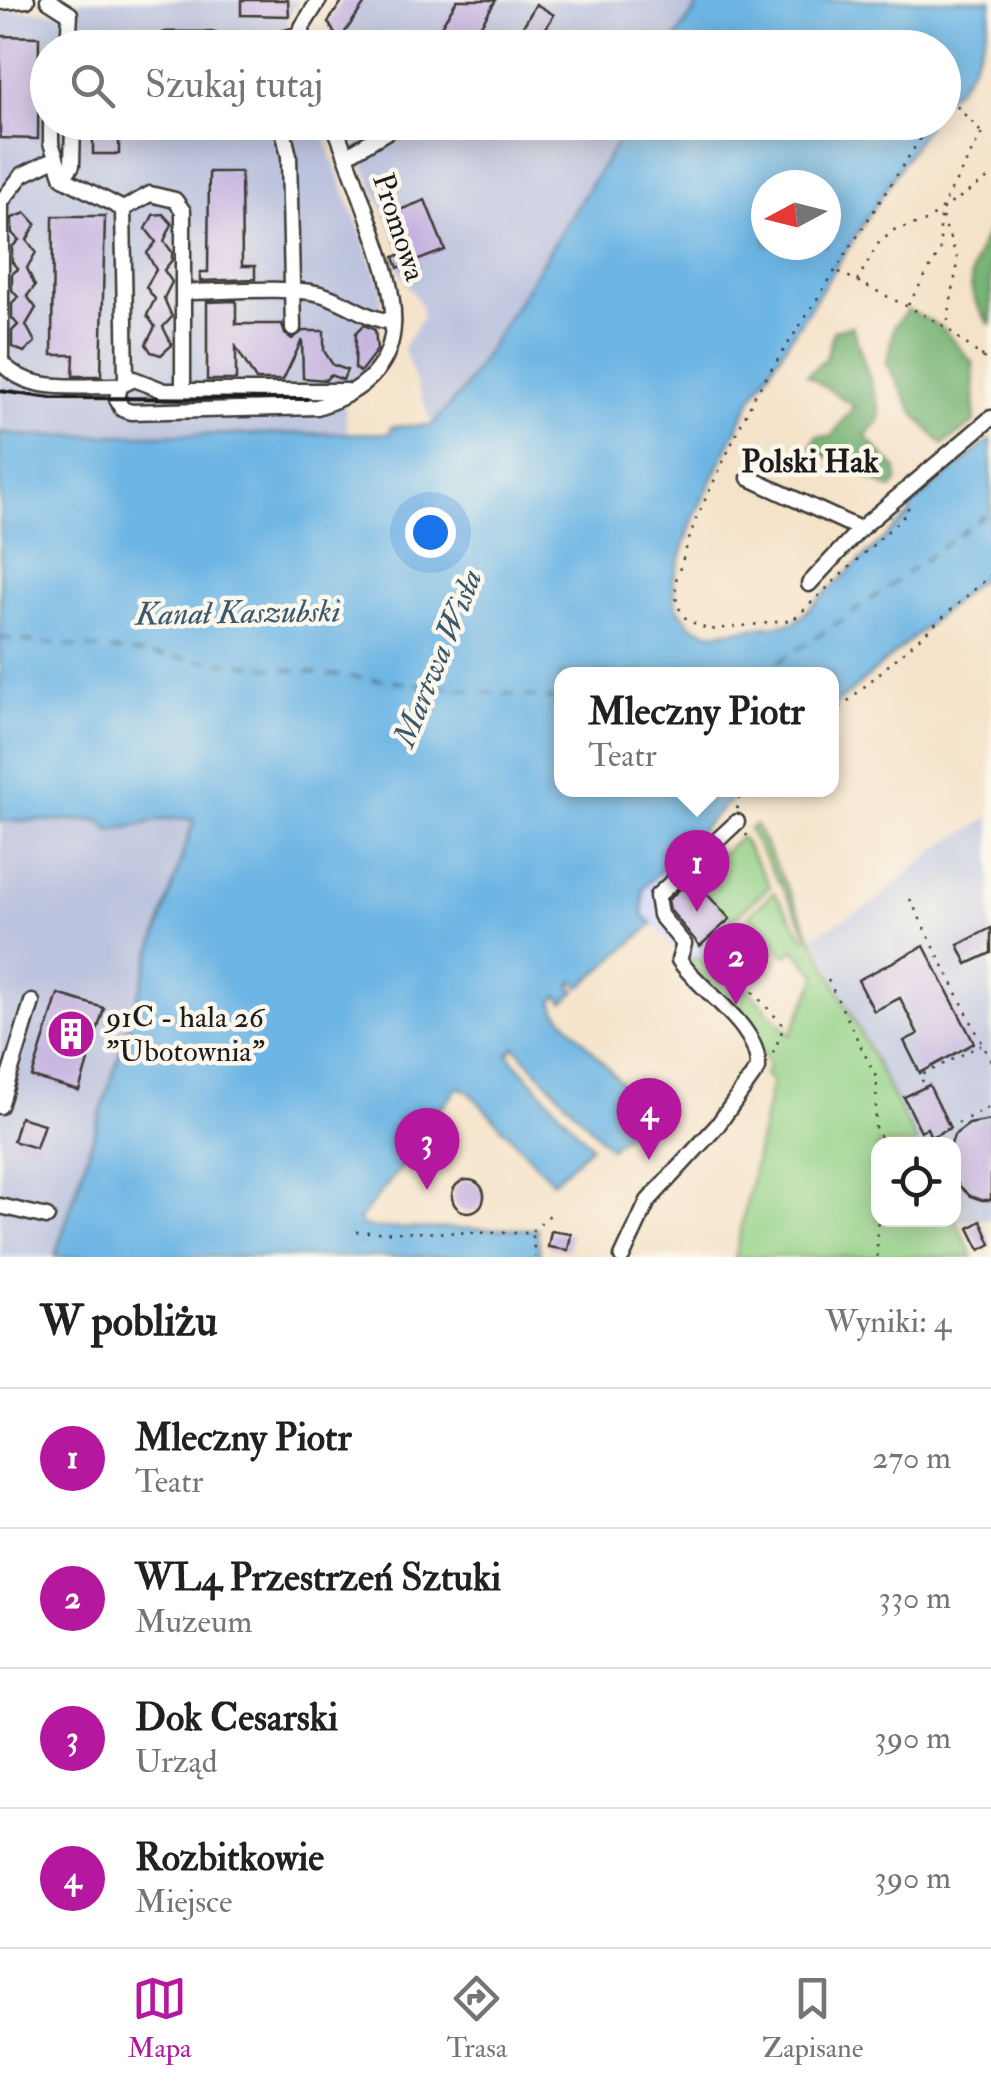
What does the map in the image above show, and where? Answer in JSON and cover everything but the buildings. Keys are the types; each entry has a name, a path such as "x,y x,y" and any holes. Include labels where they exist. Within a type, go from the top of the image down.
{"street":[{"path":"0,2 27,0"},
{"path":"307,30 319,0"},
{"path":"55,1 70,14 69,30"},
{"path":"53,140 55,159 64,178 123,210"},
{"path":"64,178 72,165 73,140"},
{"path":"285,140 290,156 293,328"},
{"name":"Promowa","path":"123,383 118,404 131,412 304,409 332,402 371,376 386,358 393,322 391,281 340,140"},
{"path":"346,156 373,140"},
{"path":"55,159 22,174 2,202 1,362 14,377 38,384 123,383 184,391 347,391"},
{"path":"123,210 141,196 164,194 176,200 186,228 184,391"},
{"path":"123,210 123,383"},
{"path":"185,292 323,295 361,315 393,322"},
{"path":"809,584 860,529 904,500 991,418"},
{"path":"749,478 860,529"},
{"path":"622,1257 648,1200 718,1126 758,1068 758,1057 746,1034 679,960 684,944 660,915 657,896 742,827"},
{"path":"0,1106 32,1002"},
{"path":"0,1206 48,1217"}],"path":[{"path":"961,107 982,133"},
{"path":"982,133 990,133"},
{"path":"907,306 940,251 940,211 982,133"},
{"path":"904,500 908,512 793,620 709,630 687,620 677,606 675,584 694,522 756,394 919,140"},
{"path":"857,281 878,244 894,230 926,221 991,176"},
{"path":"940,211 958,260 946,328"},
{"path":"837,271 946,328 989,363 991,370"},
{"path":"980,356 991,354"},
{"path":"839,709 991,575"},
{"path":"742,827 752,843"},
{"path":"910,899 991,1062"},
{"path":"710,945 785,1031 770,1061 758,1068"},
{"path":"828,980 876,1079 875,1129 880,1137"},
{"path":"923,1082 920,1076 983,1045"},
{"path":"958,1123 991,1106"},
{"path":"535,1257 532,1228 551,1214"},
{"path":"877,1257 878,1227"},
{"path":"356,1232 532,1234"}],"shaded area":[{"path":"69,0 299,0 287,19 289,30 30,30 30,140 325,140 382,288 377,357 367,372 343,386 347,433 26,436 0,432 0,10 57,12"},
{"path":"343,0 702,0 682,30 333,30 328,22"},
{"path":"352,140 618,140 463,390 432,425 403,348 422,318 421,306 398,268 402,253"},
{"path":"991,817 991,1219 961,1222 961,1137 914,1137 814,935 872,904 936,849"},
{"path":"166,819 194,819 55,1257 0,1257 0,821 99,820 112,831"},
{"path":"675,858 735,927 700,958 685,960 643,915 643,889"}],"green space":[{"path":"991,223 991,325 980,311 971,287 974,264"},
{"path":"908,310 941,327 973,363 975,422 943,445 916,416 887,364 894,326"},
{"path":"852,326 880,411 879,421 865,436 897,470 897,483 891,489 811,448 817,436 831,437 854,406 807,375 826,359 834,330"},
{"path":"755,825 913,1137 871,1137 871,1227 959,1227 973,1257 735,1257 772,1081 764,1075 769,1066 755,1036 686,960 700,958 716,976 737,977 790,1035 818,976 794,949 786,956 749,915 774,892 804,937 809,935 749,830"},
{"path":"741,837 770,886 731,920 692,878"}],"water":[{"path":"702,0 991,0 987,26 961,82 961,30 682,30"},
{"path":"618,140 917,140 841,259 841,170 751,170 751,260 840,260 752,398 693,519 673,581 676,606 692,626 712,633 794,623 910,514 910,507 991,439 991,570 839,702 839,667 554,667 554,797 733,797 643,888 643,915 653,924 581,987 574,981 570,985 576,991 564,1002 558,996 553,1001 556,1010 649,1114 610,1148 515,1047 508,1054 591,1146 553,1182 468,1091 458,1087 443,1106 436,1107 442,1118 359,1219 362,1226 373,1228 537,1229 540,1257 55,1257 194,819 166,819 111,831 99,820 0,821 0,432 26,436 390,433 391,427 432,425 463,390"}],"ferry route":[{"path":"771,667 850,615 991,511"},
{"path":"0,638 554,699"}],"railway":[{"path":"0,391 51,398 307,399"}],"place":[{"name":"Mleczny Piotr","path":"697,912"},
{"name":"WL4 Przestrzeń Sztuki","path":"736,1005"},
{"name":"91C - hala 26 \"Ubotownia\"","path":"71,1034"},
{"name":"Rozbitkowie","path":"649,1160"},
{"name":"Dok Cesarski","path":"427,1190"}],"district":[{"name":"Polski Hak","path":"810,462"}],"water label":[{"name":"Kanał Kaszubski","path":"238,613"},
{"name":"Martwa Wisła","path":"438,658"}]}
